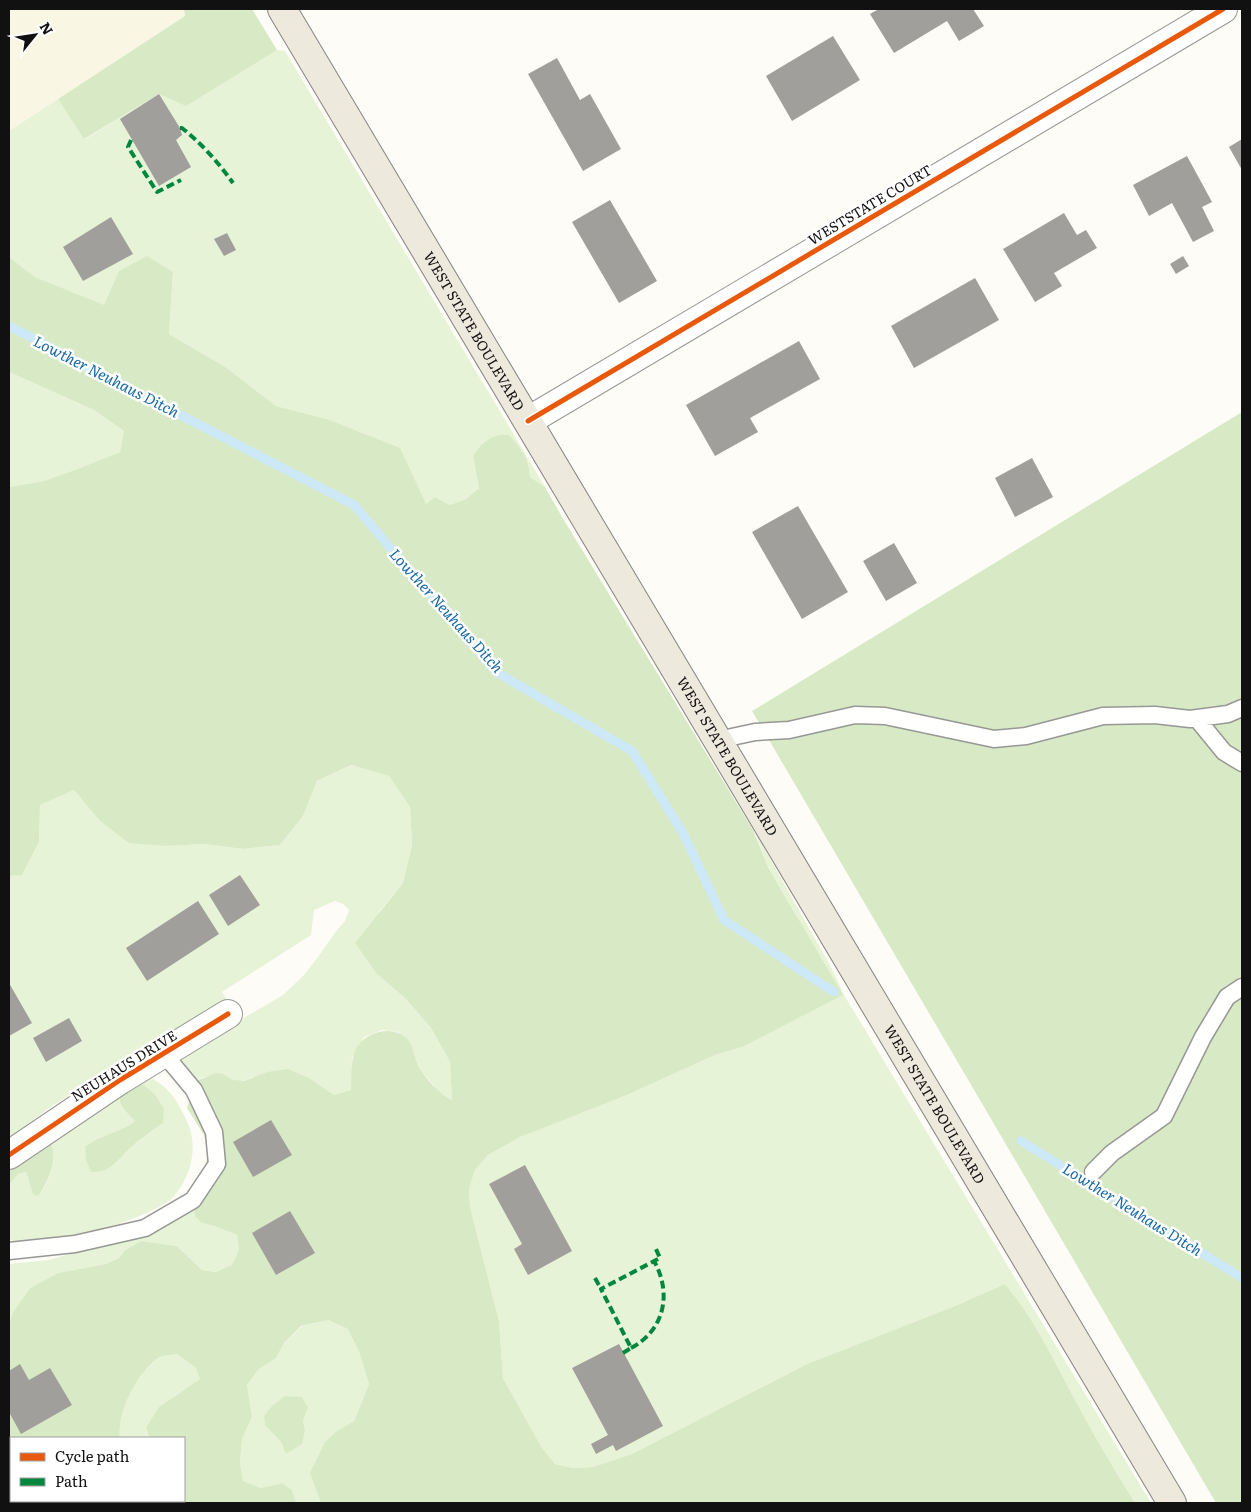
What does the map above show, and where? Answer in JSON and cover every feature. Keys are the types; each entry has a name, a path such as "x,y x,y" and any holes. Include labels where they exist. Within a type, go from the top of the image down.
{"main road":[{"name":"WEST STATE BOULEVARD","path":"282,9 1172,1503"}],"street":[{"name":"WESTSTATE COURT","path":"528,421 1223,9"},
{"name":"NEUHAUS DRIVE","path":"9,1155 120,1080 228,1014"}],"lane":[{"path":"718,740 755,732 789,730 856,715 885,716 994,739 1026,736 1103,716 1155,715 1190,720 1228,714 1242,708"},
{"path":"1197,719 1224,752 1242,764"},
{"path":"1093,1172 1112,1153 1164,1116 1203,1037 1228,997 1242,987"},
{"name":"NEUHAUS DRIVE","path":"9,1250 75,1244 144,1228 193,1200 217,1164 214,1132 194,1090 164,1054"}],"shaded area":[{"path":"9,9 184,9 185,16 9,131"}],"green space":[{"path":"184,9 252,9 277,50 186,106 159,94 84,139 58,99 185,16"},
{"path":"277,50 285,51 545,487 530,477 524,454 509,435 473,456 479,488 466,499 450,505 435,497 426,504 327,419 276,406 227,368 169,334 173,272 119,271 105,306 35,277 9,257 9,131 58,99 85,139 159,94 186,105"},
{"path":"147,256 173,272 169,334 227,368 276,406 327,419 400,448 426,504 435,497 450,505 466,499 479,488 473,456 476,451 492,437 509,435 524,454 530,477 545,487 753,830 769,869 843,995 742,1047 715,1055 627,1095 520,1137 488,1155 475,1170 469,1189 470,1207 499,1321 503,1378 542,1448 555,1464 573,1468 593,1467 632,1454 807,1364 955,1306 1005,1284 1034,1325 1111,1464 1135,1503 321,1503 310,1473 325,1442 337,1431 354,1421 369,1384 359,1352 348,1329 328,1320 301,1326 284,1343 276,1358 259,1369 247,1385 252,1417 242,1439 240,1463 243,1481 261,1488 282,1483 292,1490 296,1503 97,1503 185,1502 185,1437 150,1437 146,1428 159,1407 200,1379 196,1368 177,1354 158,1358 136,1383 125,1405 120,1437 10,1437 9,1467 9,1416 15,1406 9,1383 9,1325 13,1312 30,1288 58,1273 106,1264 119,1258 125,1250 141,1241 177,1246 202,1270 216,1272 232,1265 239,1250 237,1235 202,1223 195,1216 192,1193 205,1169 208,1154 204,1135 187,1108 190,1098 186,1085 216,1073 223,1074 233,1080 244,1081 267,1072 288,1069 311,1079 334,1095 351,1090 353,1058 359,1044 373,1034 390,1031 400,1034 409,1041 418,1065 425,1075 437,1090 452,1100 450,1062 431,1028 406,999 377,974 355,943 403,883 412,845 410,807 389,776 351,765 317,781 303,816 280,845 243,849 205,844 167,846 129,843 99,820 74,790 40,805 39,842 22,875 9,876 9,487 44,481 120,452 124,431 94,410 9,372 9,257 35,277 104,305 119,271"},
{"path":"9,372 94,410 124,431 120,452 44,481 9,487"},
{"path":"1242,412 1242,1503 1216,1503 752,711"},
{"path":"351,765 389,776 410,807 412,845 403,883 379,912 377,974 406,999 431,1028 450,1062 452,1100 438,1091 424,1074 417,1063 411,1044 398,1032 382,1030 364,1037 352,1058 351,1090 334,1095 311,1079 252,1077 244,1081 238,1081 223,1074 204,1077 186,1085 175,1074 180,1055 283,995 304,975 345,921 349,910 343,904 335,901 314,910 311,935 222,992 229,1003 158,1040 52,1106 9,1138 9,876 22,875 39,842 40,805 74,790 99,820 167,846 205,844 243,849 280,845 303,816 317,781"},
{"path":"754,830 832,969 844,995 1151,1503 1135,1503 1111,1464 1034,1325 1005,1284 955,1306 807,1364 632,1454 593,1467 573,1468 555,1464 542,1448 503,1378 499,1321 470,1207 469,1189 475,1170 488,1155 520,1137 627,1095 715,1055 742,1047 799,920 769,869"},
{"path":"150,1077 168,1090 175,1099 190,1129 193,1149 192,1159 185,1179 174,1196 164,1204 128,1221 83,1235 44,1243 28,1244 9,1240 9,1185 18,1174 26,1172 28,1180 38,1196 52,1171 54,1157 51,1143 122,1090 135,1121 118,1132 105,1137 116,1163 131,1147 163,1123 132,1083"},
{"path":"132,1083 144,1085 156,1096 164,1109 163,1123 134,1145 109,1168 98,1172 91,1172 86,1160 85,1147 135,1121 120,1102 121,1093"},
{"path":"51,1143 53,1164 46,1184 38,1196 33,1194 26,1172 18,1174 9,1185 9,1161"},
{"path":"193,1204 202,1223 237,1235 239,1250 232,1266 217,1272 202,1270 177,1246 141,1241 125,1250 119,1258 106,1264 58,1273 30,1288 13,1312 9,1325 9,1264 49,1260 123,1238"},
{"path":"328,1320 348,1329 359,1352 369,1384 354,1421 337,1431 319,1496 321,1503 296,1503 292,1490 282,1483 261,1488 243,1481 240,1463 242,1439 252,1417 247,1385 259,1369 276,1358 284,1343 302,1326","holes":["308,1408 303,1421 305,1430 287,1454 281,1442"]},
{"path":"177,1354 196,1368 201,1379 173,1397 146,1428 150,1437 120,1437 125,1405 136,1383 150,1365 158,1358"},
{"path":"285,1396 302,1397 308,1408 303,1421 305,1430 302,1444 286,1454 281,1442 265,1425 264,1416 272,1406"},
{"path":"9,1467 10,1502 98,1502 97,1503 9,1503"}],"building":[{"path":"879,9 973,9 984,26 959,41 947,21 894,53 870,14"},
{"path":"833,36 860,80 792,121 766,76"},
{"path":"557,58 580,100 590,94 621,149 583,171 528,74"},
{"path":"159,94 180,128 182,135 176,140 191,167 159,186 120,119"},
{"path":"1242,139 1242,170 1229,147"},
{"path":"1187,156 1212,202 1202,207 1214,231 1193,242 1172,203 1149,216 1133,185"},
{"path":"610,200 657,281 619,303 572,222"},
{"path":"1064,213 1077,235 1086,230 1097,248 1054,273 1062,286 1035,302 1003,249"},
{"path":"111,217 133,254 83,281 63,247"},
{"path":"227,233 236,250 224,256 214,239"},
{"path":"1183,256 1189,266 1176,274 1170,264"},
{"path":"975,278 999,320 914,368 891,326"},
{"path":"799,341 820,379 750,418 758,432 715,456 686,405"},
{"path":"1032,458 1053,497 1015,517 995,478"},
{"path":"798,506 848,592 802,619 752,532"},
{"path":"894,543 917,583 886,601 863,561"},
{"path":"240,875 260,905 228,926 209,895"},
{"path":"198,901 219,934 147,981 126,948"},
{"path":"9,983 32,1023 9,1036"},
{"path":"69,1018 82,1041 46,1062 33,1038"},
{"path":"271,1120 292,1155 253,1177 233,1142"},
{"path":"525,1165 572,1251 528,1275 514,1249 522,1244 489,1184"},
{"path":"290,1211 315,1253 276,1275 252,1233"},
{"path":"619,1344 663,1426 616,1451 613,1445 596,1454 591,1444 608,1435 572,1368"},
{"path":"20,1364 29,1380 50,1368 72,1405 21,1434 9,1412 9,1371"}],"waterway":[{"name":"Lowther Neuhaus Ditch","path":"9,326 354,505 496,672 632,751 683,833 724,920 834,992"},
{"name":"Lowther Neuhaus Ditch","path":"1021,1141 1242,1278"}],"marked path":[{"path":"180,128 203,147 233,183"},
{"path":"131,140 128,147 157,192 181,180"},
{"path":"623,1353 631,1348 601,1289 660,1258 655,1247"},
{"path":"631,1348 651,1331 658,1321 662,1310 663,1286 660,1273 654,1261"},
{"path":"595,1278 601,1289"}],"cycle path":[{"path":"528,421 1223,9"},
{"path":"9,1155 120,1080 228,1014"}]}
